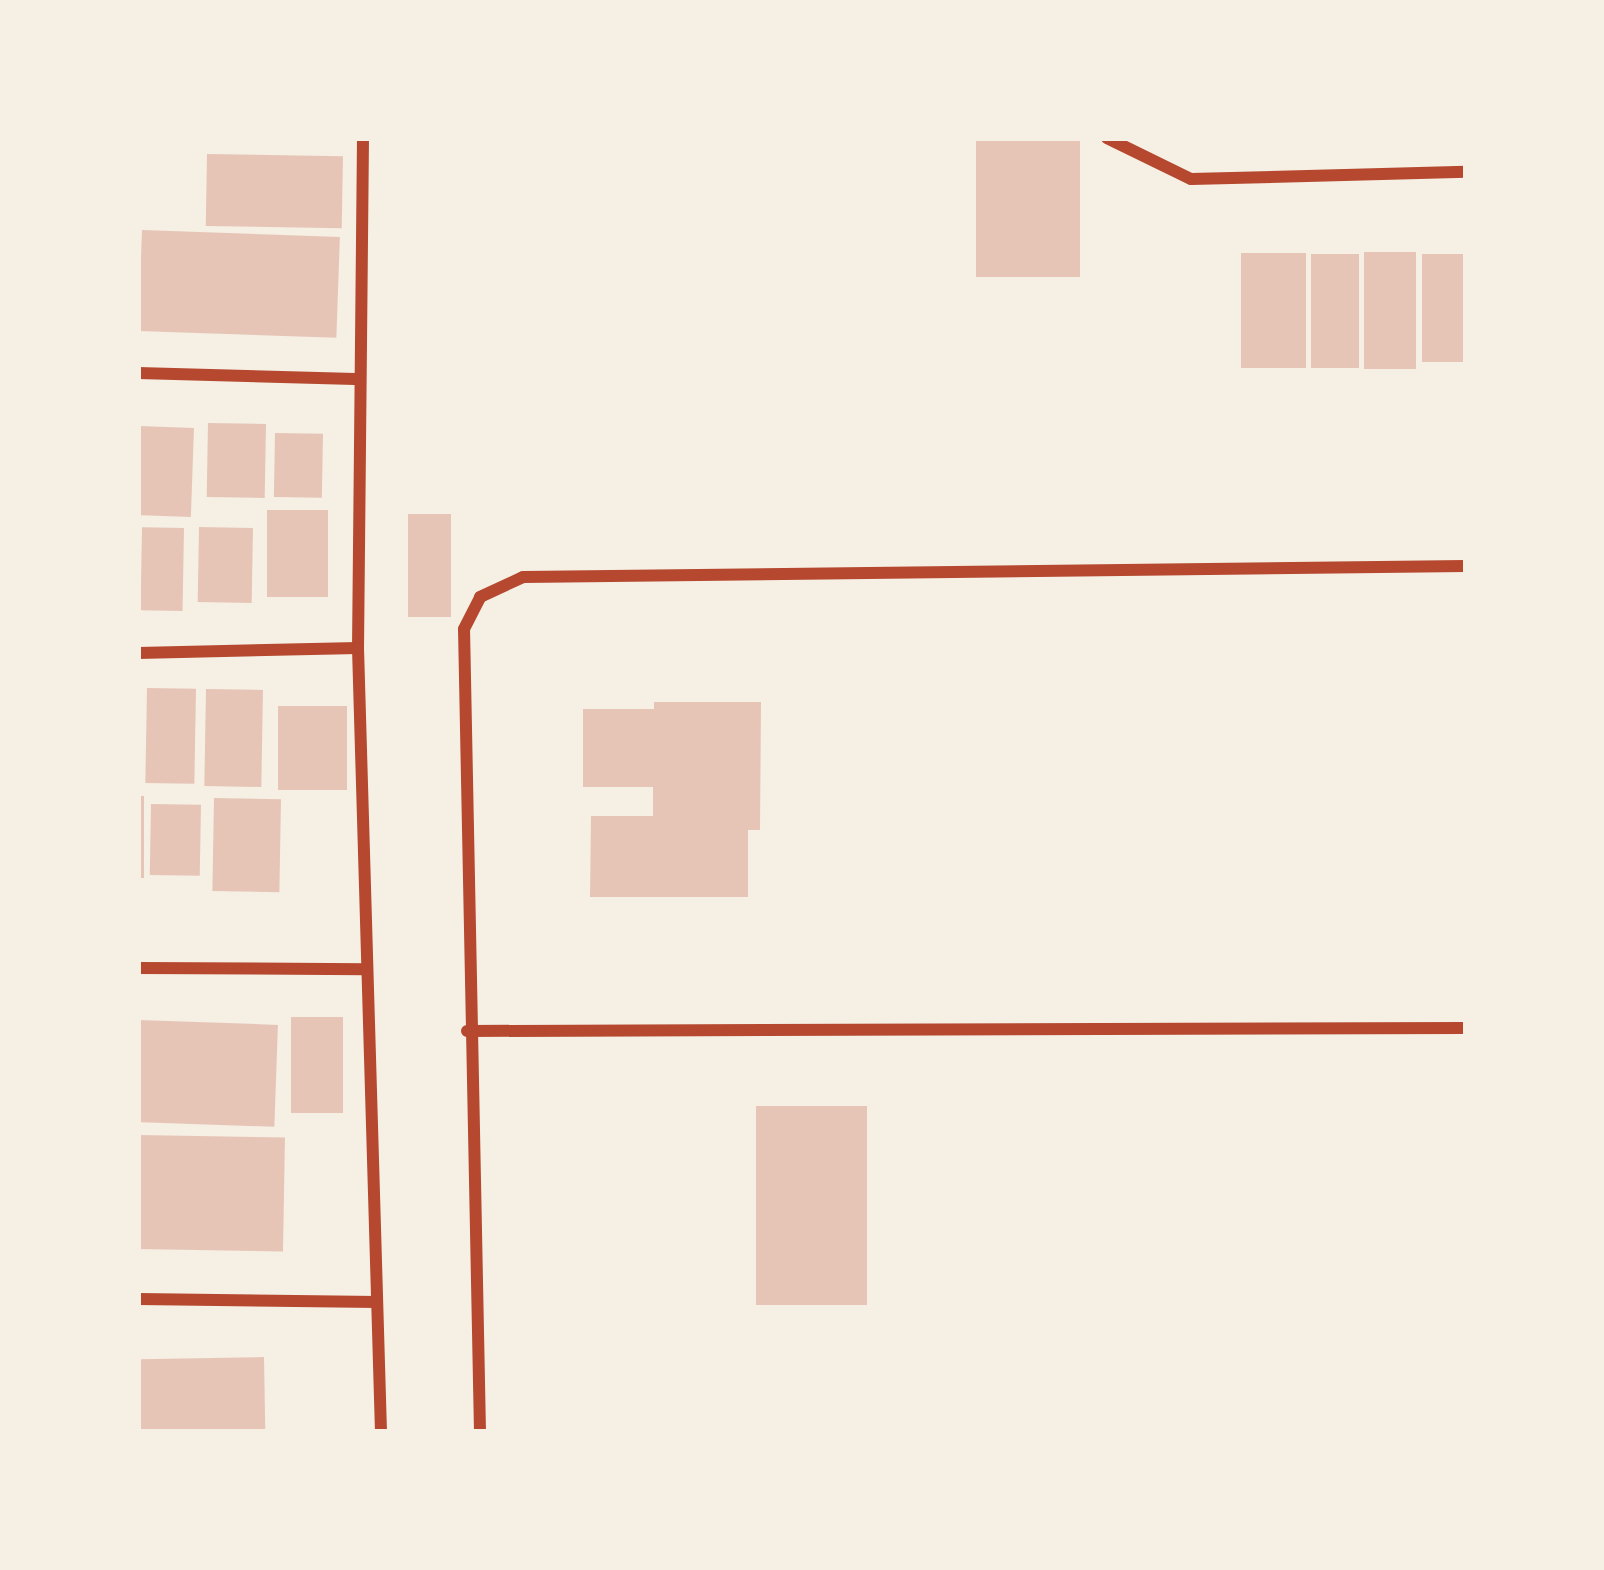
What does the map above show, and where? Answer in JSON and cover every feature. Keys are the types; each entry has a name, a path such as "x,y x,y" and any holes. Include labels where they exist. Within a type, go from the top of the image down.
{"street":[{"path":"363,138 355,379 358,648 381,1432"},
{"path":"1107,138 1191,179 1466,172"},
{"path":"138,373 355,379"},
{"path":"480,1432 466,1031 464,629 480,598 523,578 1466,566"},
{"path":"138,652 358,648"},
{"path":"138,968 367,969"},
{"path":"466,1031 1466,1028"},
{"path":"138,1298 377,1302"}],"building":[{"path":"976,138 1080,138 1080,277 976,277"},
{"path":"207,154 343,156 342,228 206,226"},
{"path":"142,230 340,237 336,338 138,331"},
{"path":"1364,252 1416,252 1416,369 1364,369"},
{"path":"1241,253 1306,253 1306,368 1241,368"},
{"path":"1311,254 1359,254 1359,368 1311,368"},
{"path":"1422,254 1466,254 1466,362 1422,362"},
{"path":"208,423 266,424 265,498 207,497"},
{"path":"138,426 194,428 191,517 138,515"},
{"path":"275,433 323,434 322,498 274,497"},
{"path":"267,510 328,510 328,597 267,597"},
{"path":"408,514 451,514 451,617 408,617"},
{"path":"142,527 184,528 183,611 141,610"},
{"path":"199,527 253,528 252,603 198,602"},
{"path":"147,688 196,689 194,784 145,783"},
{"path":"206,689 263,690 261,787 204,786"},
{"path":"654,702 761,702 760,830 748,830 748,897 590,897 591,816 653,816 653,787 583,787 583,709 654,709"},
{"path":"278,706 347,706 347,790 278,790"},
{"path":"138,796 144,796 144,878 138,878"},
{"path":"214,798 281,799 279,892 212,891"},
{"path":"151,804 201,805 200,876 150,875"},
{"path":"291,1017 343,1017 343,1113 291,1113"},
{"path":"138,1020 278,1025 274,1127 138,1122"},
{"path":"756,1106 867,1106 867,1305 756,1305"},
{"path":"138,1135 285,1138 283,1252 138,1249"},
{"path":"264,1357 265,1432 139,1432 138,1359"}]}
